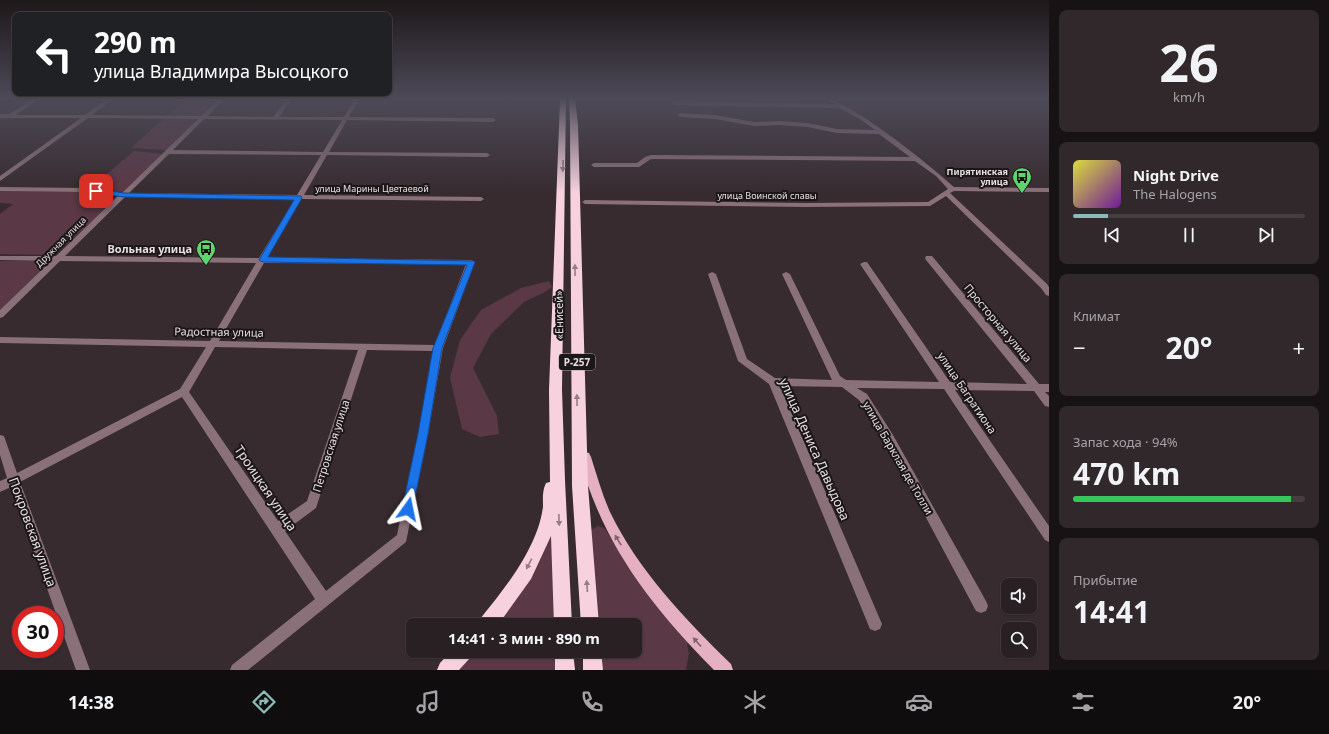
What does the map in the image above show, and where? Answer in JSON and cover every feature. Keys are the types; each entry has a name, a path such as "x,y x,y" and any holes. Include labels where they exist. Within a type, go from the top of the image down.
{"highway":[{"name":"«Енисей»","path":"564,130 559,263 556,431 564,618"},
{"name":"«Енисей»","path":"574,130 578,423 580,486 589,618"},
{"path":"491,618 522,578 540,541 550,513 556,431"},
{"path":"447,670 457,658"},
{"path":"564,658 565,670"},
{"path":"592,658 593,670"}],"main road":[{"path":"578,423 588,471 607,521 633,564 678,621 725,670"}],"street":[{"path":"0,179 67,130"},
{"name":"Дружная улица","path":"0,315 190,130"},
{"path":"0,487 184,392 339,130"},
{"path":"834,130 881,132 917,159 938,175 949,191 1044,286 1049,293"},
{"path":"168,152 487,155"},
{"path":"594,165 639,165 647,158 651,157 917,159"},
{"name":"улица Марины Цветаевой","path":"0,188 84,190 124,195 481,199"},
{"path":"949,191 1049,190"},
{"name":"улица Воинской славы","path":"585,202 783,205 930,204 949,191"},
{"path":"0,258 471,262 438,348 423,434 402,538 238,670"},
{"name":"Просторная улица","path":"929,258 1049,403"},
{"name":"улица Багратиона","path":"864,264 1049,536"},
{"name":"улица Дениса Давыдова","path":"712,274 742,361 773,382 875,624"},
{"name":"улица Барклая де Толли","path":"786,274 836,378 863,398 885,432 981,606"},
{"name":"Радостная улица","path":"0,340 438,348"},
{"name":"Петровская улица","path":"276,530 312,504 364,346"},
{"path":"773,382 1049,388"},
{"name":"Троицкая улица","path":"184,392 324,600"},
{"name":"Покровская улица","path":"0,439 83,670"}],"shaded area":[{"path":"151,130 186,130 167,150 131,148"},
{"path":"134,151 164,154 123,192 89,189"},
{"path":"0,191 81,192 115,198 99,215 54,255 0,254 0,214 13,204 0,203"},
{"path":"0,261 45,261 45,269 0,311"},
{"path":"549,281 552,287 524,302 491,334 473,368 497,416 499,434 480,437 462,429 450,378 460,340 481,310 521,288"},
{"path":"598,526 604,528 628,564 689,641 687,645 689,653 686,670 601,670 600,658 642,658 642,618 596,618 591,530"},
{"path":"555,528 559,618 497,618"},
{"path":"465,658 560,658 560,670 454,670"}],"place":[{"name":"Пирятинская улица","path":"1022,194"},
{"name":"Вольная улица","path":"206,266"}],"route":[{"path":"96,191 124,195 299,198 263,260 471,262 438,348 408,509"}]}
